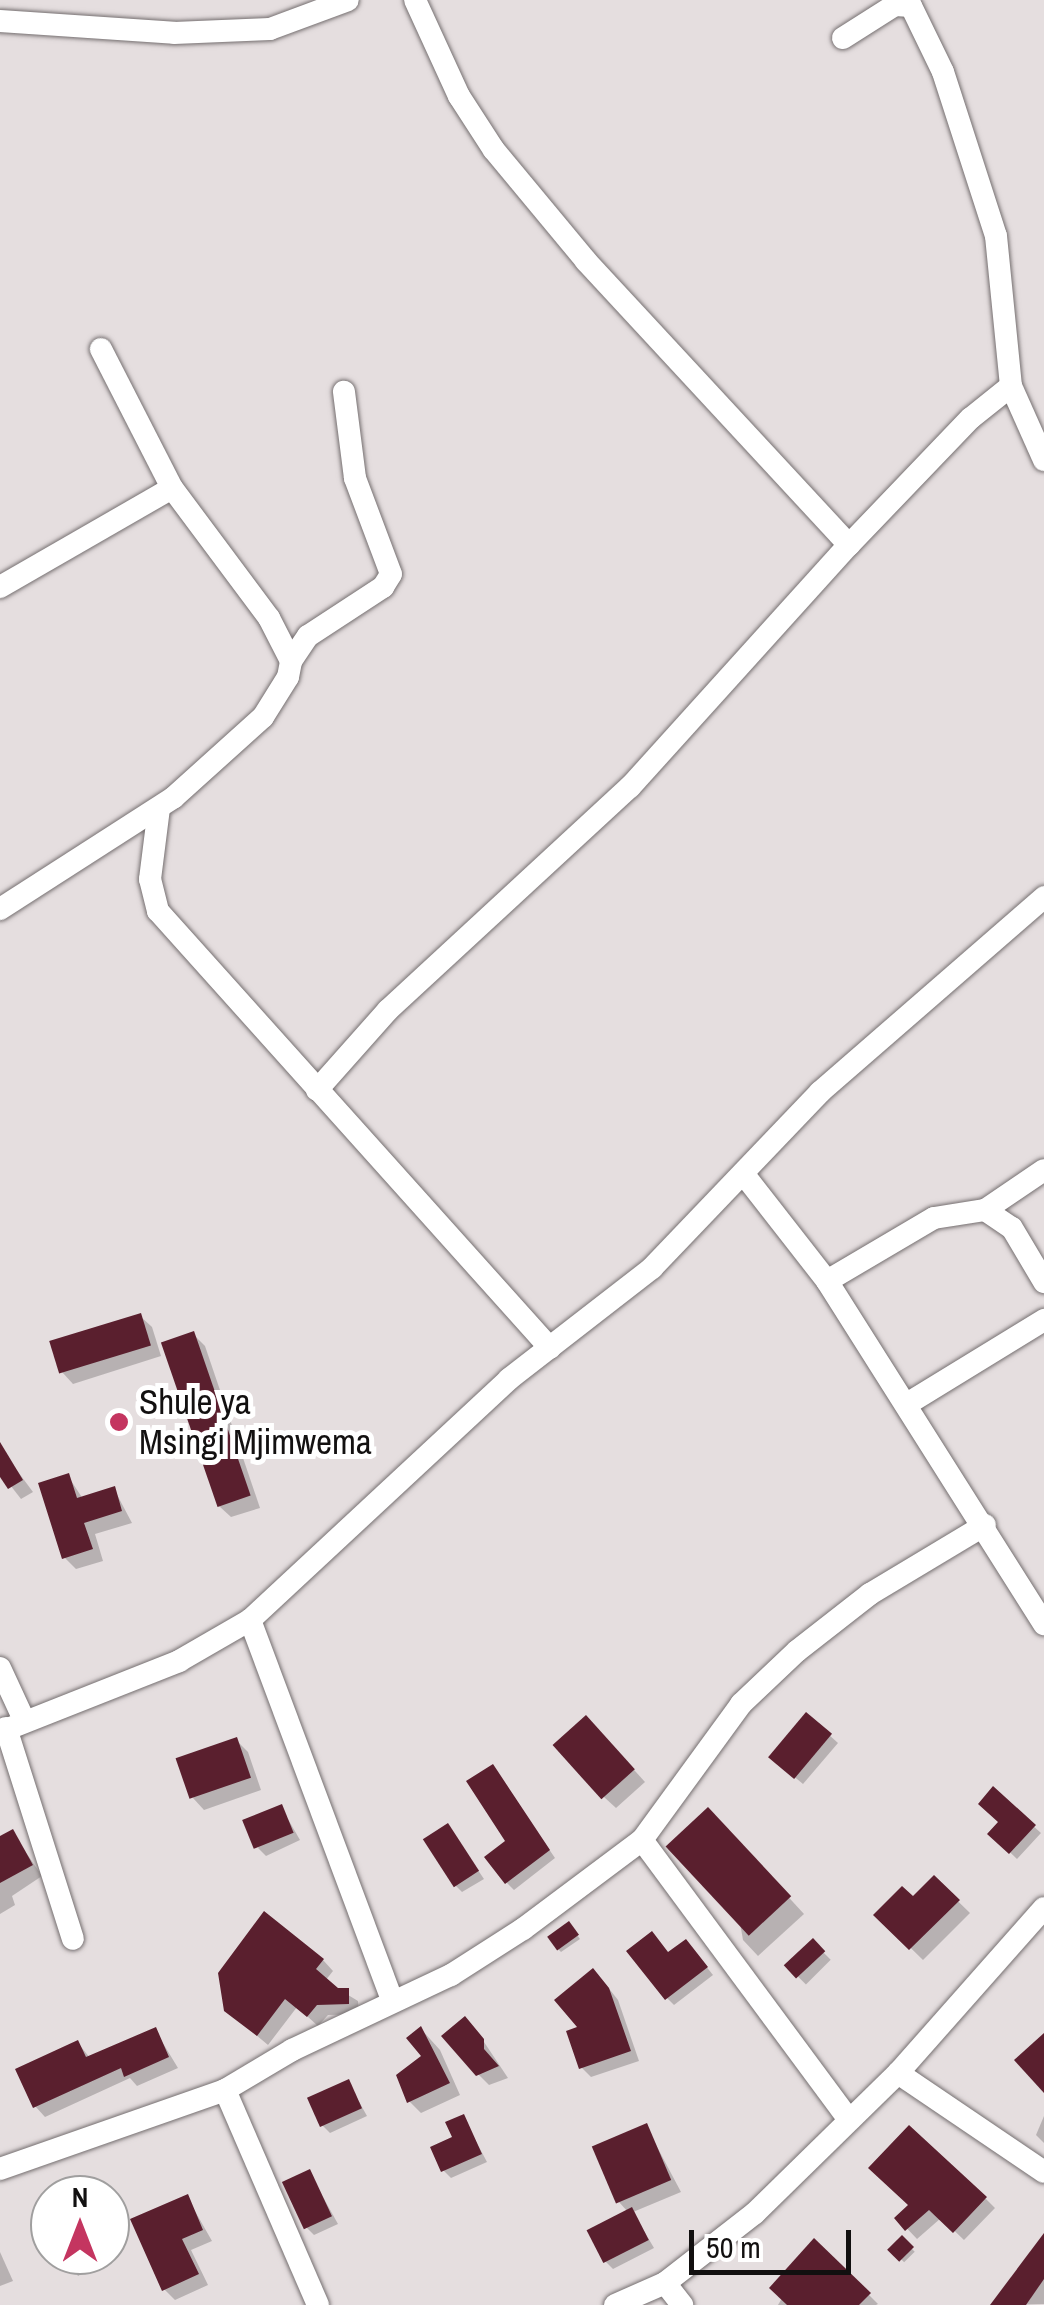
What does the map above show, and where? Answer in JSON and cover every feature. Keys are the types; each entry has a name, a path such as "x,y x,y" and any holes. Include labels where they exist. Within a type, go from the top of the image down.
{"street":[{"path":"0,20 174,33 270,29 348,0"},
{"path":"415,0 459,96 494,150 586,261 850,544"},
{"path":"843,38 895,4 912,6 972,152 996,236 1011,386 1044,460"},
{"path":"101,349 172,488 269,618 291,660"},
{"path":"317,1090 388,1010 630,787 850,544 970,418 1011,386"},
{"path":"0,909 159,808 262,717 284,692 291,660 308,636 384,587 391,574 355,478 344,392"},
{"path":"0,587 172,488"},
{"path":"159,808 150,880 158,911 550,1348"},
{"path":"10,1727 179,1662 250,1620 484,1401 652,1268 745,1176 820,1092 1044,897"},
{"path":"827,1281 934,1218 985,1210 1044,1170"},
{"path":"745,1176 827,1281 985,1525 1044,1624"},
{"path":"985,1210 1012,1228 1044,1282"},
{"path":"906,1404 1044,1320"},
{"path":"0,2168 225,2090 392,2000 451,1975 523,1929 642,1840 741,1704 797,1652 870,1594 985,1525"},
{"path":"250,1620 392,2000"},
{"path":"0,1668 10,1727 74,1939"},
{"path":"642,1840 849,2120"},
{"path":"615,2305 665,2284 730,2236 898,2073 1044,1908"},
{"path":"898,2073 1044,2172"},
{"path":"225,2090 318,2305"},
{"path":"665,2284 682,2305"}],"building":[{"path":"141,1313 151,1346 59,1374 49,1341"},
{"path":"194,1331 251,1496 218,1507 161,1342"},
{"path":"0,1442 23,1480 8,1489 0,1477"},
{"path":"69,1473 77,1498 115,1486 122,1511 84,1523 93,1549 62,1559 38,1483"},
{"path":"806,1712 832,1734 794,1779 768,1757"},
{"path":"586,1715 635,1769 601,1799 553,1745"},
{"path":"237,1737 251,1778 190,1799 176,1758"},
{"path":"493,1764 550,1850 505,1884 484,1857 505,1841 466,1781"},
{"path":"993,1786 1036,1825 1009,1854 987,1834 998,1822 978,1804"},
{"path":"282,1804 294,1833 254,1849 242,1820"},
{"path":"708,1807 791,1896 749,1936 666,1847"},
{"path":"448,1823 479,1871 454,1887 423,1839"},
{"path":"13,1829 33,1865 0,1883 0,1836"},
{"path":"934,1875 960,1900 909,1950 873,1915 902,1886 913,1896"},
{"path":"264,1911 324,1959 316,1969 338,1988 349,1988 349,2004 317,2005 307,2017 285,1999 257,2036 224,2011 218,1973"},
{"path":"569,1921 579,1935 557,1951 547,1937"},
{"path":"652,1931 668,1952 686,1939 708,1967 665,2000 626,1951"},
{"path":"813,1938 825,1951 796,1978 784,1965"},
{"path":"593,1968 609,1988 631,2051 579,2069 566,2031 577,2027 554,2000"},
{"path":"465,2016 499,2066 476,2076 441,2036"},
{"path":"421,2026 450,2083 407,2103 396,2075 421,2056 406,2038"},
{"path":"156,2027 169,2057 124,2077 121,2068 33,2108 15,2069 78,2040 86,2057"},
{"path":"1044,2033 1044,2093 1014,2060"},
{"path":"349,2079 362,2108 320,2127 307,2098"},
{"path":"464,2114 482,2154 441,2172 430,2147 452,2137 445,2122"},
{"path":"647,2123 671,2180 616,2204 592,2146"},
{"path":"909,2125 987,2197 953,2233 929,2210 905,2231 894,2218 908,2205 868,2168"},
{"path":"310,2169 332,2216 304,2229 282,2182"},
{"path":"188,2194 203,2230 182,2239 199,2274 162,2291 130,2219"},
{"path":"632,2207 649,2240 603,2263 587,2230"},
{"path":"1044,2233 1044,2279 1026,2305 990,2305"},
{"path":"902,2235 914,2247 899,2262 887,2250"},
{"path":"814,2238 871,2293 859,2305 787,2305 769,2288"}],"place":[{"name":"Shule ya Msingi Mjimwema","path":"119,1422"}]}
